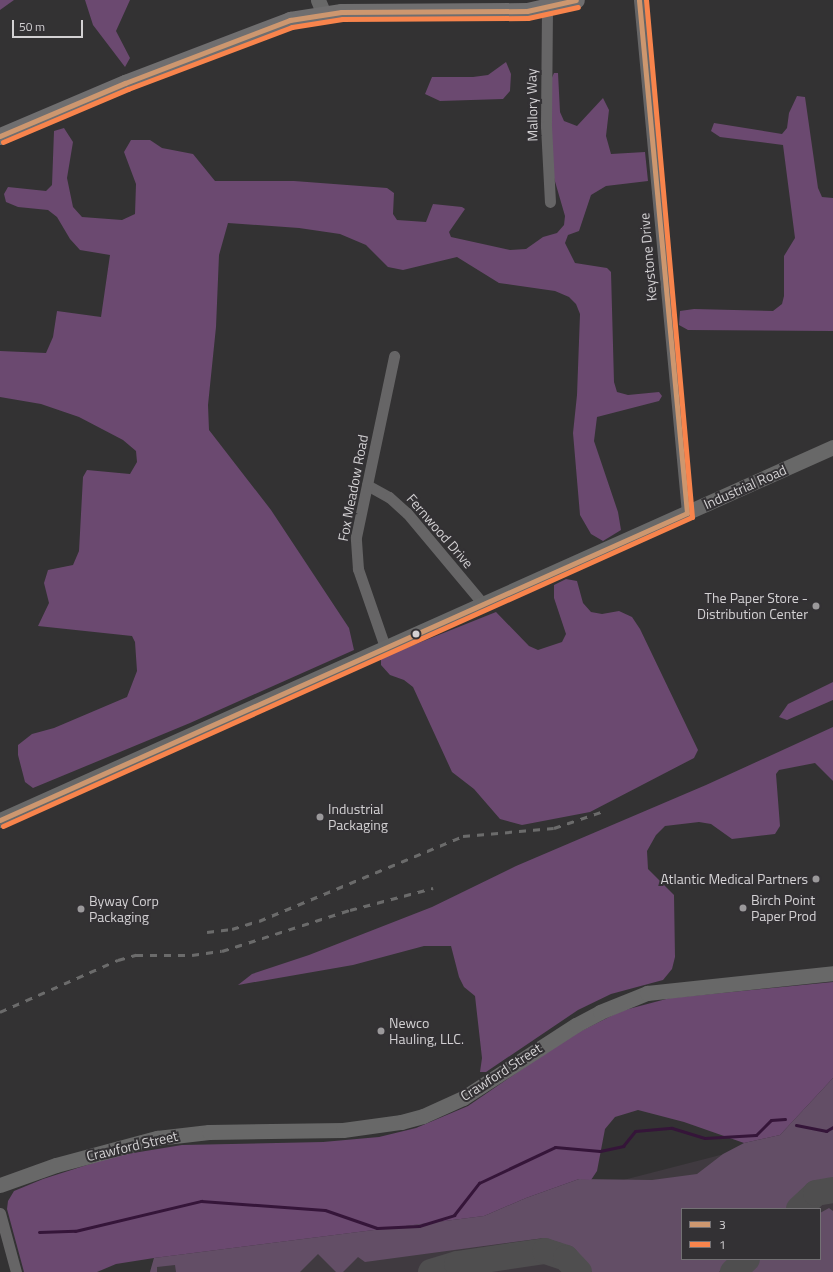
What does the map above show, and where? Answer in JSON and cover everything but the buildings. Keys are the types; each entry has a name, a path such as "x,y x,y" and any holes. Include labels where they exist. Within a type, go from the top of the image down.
{"main road":[{"path":"0,136 125,83 321,7 512,12 547,8 576,0"}],"street":[{"name":"Keystone Drive","path":"639,0 687,513"},
{"name":"Mallory Way","path":"547,8 546,126 550,202"},
{"name":"Fox Meadow Road","path":"385,647 364,589 356,552 356,536 394,356"},
{"name":"Industrial Road","path":"0,820 385,647 484,605 833,447"},
{"name":"Fernwood Drive","path":"367,485 389,497 407,513 484,605"},
{"name":"Crawford Street","path":"0,1185 62,1163 157,1138 209,1132 342,1130 401,1122 423,1116 463,1098 576,1025 600,1012 647,994 833,972"},
{"path":"0,1213 16,1272"}],"shaded area":[{"path":"0,0 14,0 0,10"},
{"path":"85,0 130,0 116,31 130,58 125,67 93,25"},
{"path":"506,62 511,74 510,91 503,99 440,101 425,94 432,77 473,77 488,75"},
{"path":"554,73 558,73 560,112 564,121 577,126 603,98 609,110 606,136 611,154 645,152 648,181 606,186 591,195 579,231 568,235 565,243 575,263 607,268 611,272 614,382 617,392 628,395 659,392 662,396 659,401 597,417 594,441 618,512 621,530 603,541 591,534 580,515 573,433 577,395 580,314 576,304 569,297 555,291 499,283 457,257 403,270 388,267 366,245 340,234 299,228 228,223 219,255 216,327 208,405 209,430 271,510 349,628 354,650 190,723 33,788 25,782 18,755 18,745 32,734 54,728 127,697 137,671 135,642 132,636 38,626 49,603 44,583 48,570 73,565 79,551 83,477 87,470 130,474 137,462 136,451 123,440 79,417 41,404 0,397 0,351 46,353 53,337 57,311 101,317 110,255 80,250 70,239 57,217 48,210 18,207 6,202 4,194 8,187 46,191 52,185 54,131 64,128 73,142 67,178 73,207 82,217 122,220 135,214 136,184 124,152 131,140 150,140 162,148 193,154 215,181 294,181 387,188 394,193 393,214 397,220 426,222 433,204 462,207 465,209 449,232 451,237 510,250 526,249 543,237 557,233 564,225 565,216 554,178 549,133 550,82"},
{"path":"797,96 805,97 818,188 822,197 833,198 833,331 688,330 679,325 680,311 694,309 773,311 782,304 784,296 784,256 795,238 783,145 720,137 711,131 714,123 782,134 787,128 789,113"},
{"path":"566,579 577,581 583,603 591,612 602,614 619,611 632,617 640,629 698,750 694,758 590,812 522,825 500,819 474,789 452,772 413,687 404,680 390,675 381,665 381,658 496,612 529,646 538,650 562,642 566,634 554,598 554,585"},
{"path":"833,682 833,700 787,720 779,717 788,704"},
{"path":"833,727 833,781 815,763 779,770 776,774 780,826 775,834 732,839 711,824 699,822 665,826 656,835 647,851 648,869 674,895 675,957 672,969 663,980 611,994 578,1010 486,1072 480,1072 482,1058 475,996 464,987 459,977 451,946 424,946 353,965 238,985 252,974 309,955 432,907 516,866 706,785"},
{"path":"833,982 833,1078 780,1135 744,1143 684,1122 638,1110 615,1117 605,1129 597,1171 591,1180 579,1179 526,1198 484,1216 154,1258 116,1264 97,1272 24,1272 7,1209 8,1201 14,1191 43,1179 115,1156 182,1145 323,1142 379,1137 416,1128 468,1106 569,1037 621,1011 670,998"},
{"path":"833,1078 833,1182 812,1186 787,1208 681,1208 681,1260 732,1260 719,1272 592,1272 561,1243 544,1238 365,1262 358,1257 343,1272 336,1272 318,1254 300,1272 176,1272 175,1265 157,1267 157,1272 150,1272 154,1258 484,1216 526,1198 579,1179 652,1180 697,1174 723,1154 744,1143 780,1135"},
{"path":"833,1126 833,1272 150,1272 154,1258 484,1216"},
{"path":"829,1208 833,1211 833,1272 746,1272 759,1260 821,1260 821,1212"}],"waterway":[{"path":"39,1232 75,1231 201,1201 325,1210 377,1228 419,1226 454,1215 479,1183 555,1147 600,1151 623,1146 635,1131 672,1128 705,1138 756,1135 771,1120 785,1119"},
{"path":"796,1125 826,1131 833,1127"}],"taxiway":[{"path":"800,1208 816,1193 833,1190"},
{"path":"431,1272 457,1264 545,1251 566,1258 579,1272"},
{"path":"733,1272 746,1260"}],"railway":[{"path":"207,932 232,929 259,921 463,836 554,828 604,811"},
{"path":"0,1012 118,960 136,955 192,955 222,951 350,910 433,888"}],"transit line":[{"name":"3","path":"0,136 125,83 290,20 341,12 527,11 576,0"},
{"name":"3","path":"0,820 687,513 639,0"},
{"name":"1","path":"3,826 692,517 646,0"},
{"name":"1","path":"3,142 128,89 292,27 342,19 528,18 578,7"}],"place":[{"name":"The Paper Store - Distribution Center","path":"816,606"},
{"name":"Industrial Packaging","path":"320,817"},
{"name":"Atlantic Medical Partners","path":"816,879"},
{"name":"Birch Point Paper Prod","path":"743,908"},
{"name":"Byway Corp Packaging","path":"81,909"},
{"name":"Newco Hauling, LLC.","path":"381,1031"}]}
